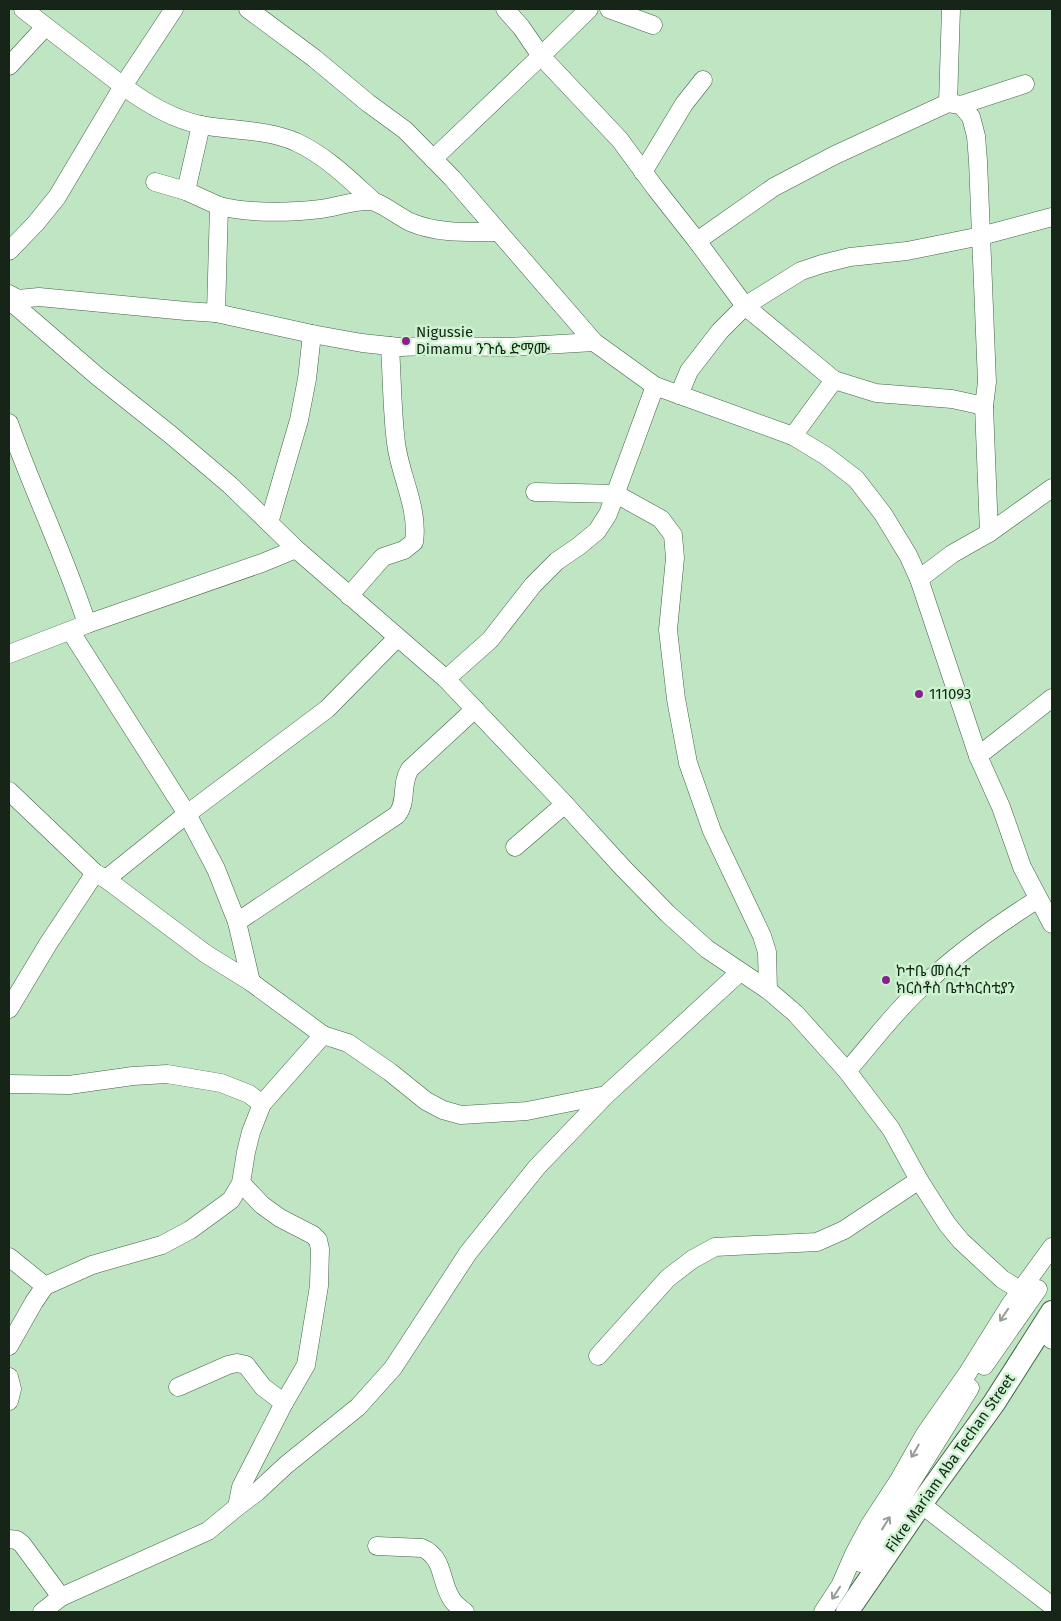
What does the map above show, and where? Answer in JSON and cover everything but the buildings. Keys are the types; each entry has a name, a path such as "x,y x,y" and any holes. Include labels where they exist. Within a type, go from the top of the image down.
{"main road":[{"name":"Fikre Mariam Aba Techan Street","path":"852,1605 921,1504 1048,1327"},
{"path":"852,1605 856,1562"}],"street":[{"path":"23,9 140,99 173,117 201,125 263,133 294,142 318,154 336,167 372,200 410,222 434,229 454,232 497,232"},
{"path":"9,251 36,223 57,197 123,86 174,9"},
{"path":"248,9 314,58 404,130 452,178 594,342 655,386 792,436 826,456 856,479 883,514 908,555 919,579 978,756 1001,807 1022,867 1052,924"},
{"path":"505,9 521,27 541,56 620,140 745,306 834,380 876,393 952,399 984,406"},
{"path":"433,159 588,9"},
{"path":"609,9 653,25"},
{"path":"951,9 954,104"},
{"path":"9,66 45,27"},
{"path":"643,172 684,104 703,80"},
{"path":"697,241 774,187 844,151 954,104 1025,84"},
{"path":"954,104 971,117 976,136 987,382 984,406 989,533"},
{"path":"186,191 201,125"},
{"path":"155,182 186,191 219,206 243,212 276,212 322,208 372,200"},
{"path":"216,313 219,206"},
{"path":"679,396 689,371 720,331 745,306 801,272 822,264 850,257 908,251 980,236 1052,217"},
{"path":"9,294 18,299 39,297 216,313 312,334 390,346 509,347 594,342"},
{"path":"9,300 97,376 230,485 296,549 446,679 565,804 622,868 668,914 706,949 768,990 795,1013 848,1071 891,1129 919,1180 947,1224 961,1241 1002,1279 1026,1294"},
{"path":"269,523 299,420 307,379 312,334"},
{"path":"349,596 383,557 404,550 414,542 416,531 409,491 396,445 390,346"},
{"path":"792,436 834,380"},
{"path":"446,679 490,640 533,585 551,567 596,531 608,514 655,386"},
{"path":"9,423 23,464 74,582 79,628 187,814 216,869 237,922 251,982"},
{"path":"919,579 952,554 989,533 1052,488"},
{"path":"535,492 616,494 661,519 673,535 676,558 668,630 676,699 688,763 712,831 762,936 767,952 768,990"},
{"path":"9,654 296,549"},
{"path":"9,1009 48,944 100,876 187,814 327,709 397,638"},
{"path":"978,756 1052,698"},
{"path":"237,922 397,815 404,802 405,776 410,769 475,709"},
{"path":"9,791 100,876 206,954 251,982 323,1036 348,1043 390,1072 426,1101 443,1110 461,1114 527,1111 606,1095"},
{"path":"515,847 565,804"},
{"path":"848,1071 922,987 964,949 1038,899"},
{"path":"42,1612 60,1597 208,1531 358,1407 393,1368 468,1253 536,1167 606,1095 740,972"},
{"path":"9,1346 45,1286 92,1265 162,1245 190,1230 231,1200 241,1183 246,1152 262,1104 323,1036"},
{"path":"9,1084 69,1085 133,1076 167,1074 221,1083 249,1094 262,1104"},
{"path":"598,1356 668,1278 693,1259 715,1247 817,1242 844,1230 919,1180"},
{"path":"237,1507 241,1487 284,1403 306,1365 319,1286 320,1249 318,1240 313,1235 280,1218 262,1205 241,1183"},
{"path":"823,1612 982,1370 1052,1247"},
{"path":"9,1257 45,1286"},
{"path":"1026,1294 1052,1268"},
{"path":"178,1387 228,1365 238,1363 246,1365 263,1387 284,1403"},
{"path":"9,1377 12,1388 9,1401"},
{"path":"921,1504 1050,1599"},
{"path":"9,1539 17,1540 22,1544 60,1597"},
{"path":"377,1546 422,1548 427,1550 439,1563 450,1597 465,1612"}],"place":[{"name":"Nigussie Dimamu ንጉሴ ድማሙ","path":"406,341"},
{"name":"111093","path":"919,694"},
{"name":"ኮተቤ መሰረተ ክርስቶስ ቤተክርስቲያን","path":"886,980"}]}
